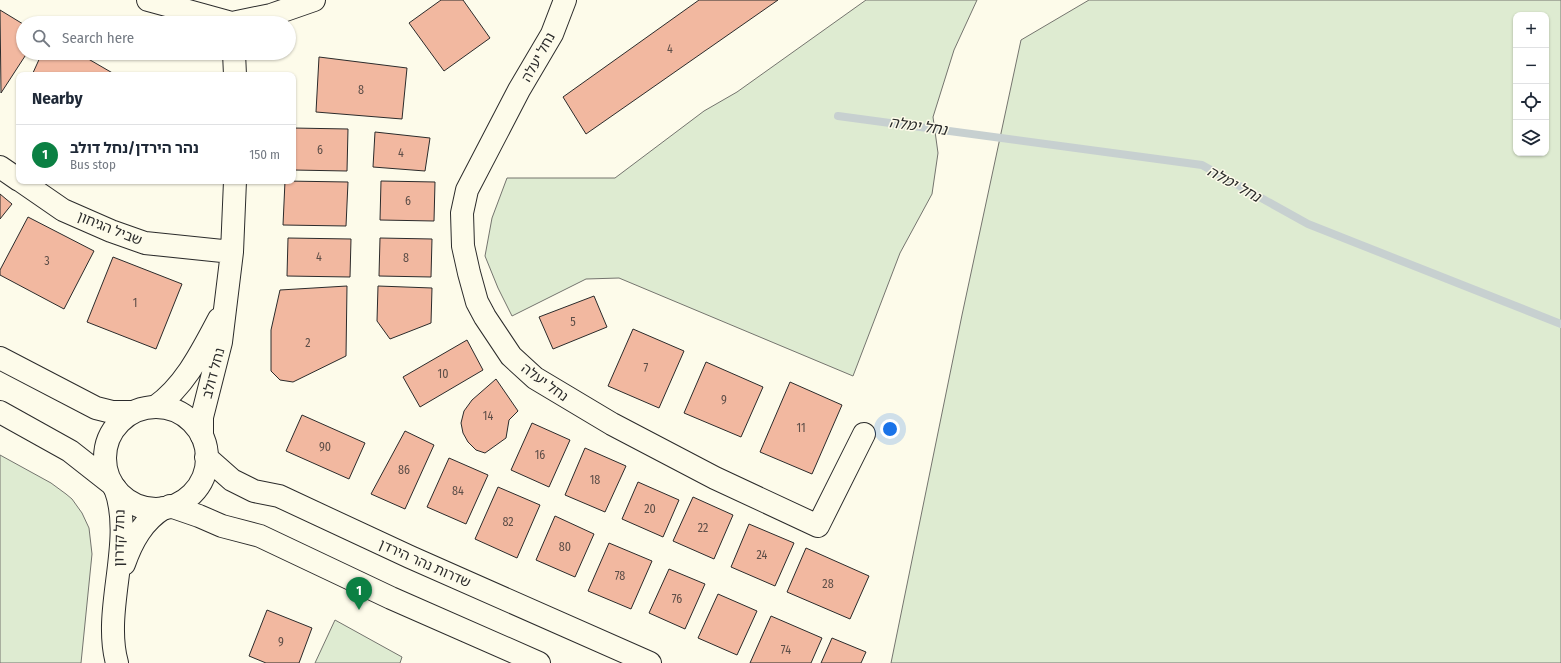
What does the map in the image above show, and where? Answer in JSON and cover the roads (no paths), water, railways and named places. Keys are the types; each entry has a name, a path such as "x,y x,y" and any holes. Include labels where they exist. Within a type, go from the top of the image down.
{"street":[{"path":"148,0 206,16"},
{"path":"266,16 314,0"},
{"name":"נחל יעלה","path":"565,0 552,34 519,90 466,190 462,214 463,246 468,273 477,302 485,317 511,356 535,378 612,424 715,478 818,526 864,434"},
{"path":"234,60 235,72"},
{"name":"שביל הגיחון","path":"0,167 16,177"},
{"name":"שביל הגיחון","path":"26,184 63,210 111,231 145,243 232,252"},
{"name":"נחל דולב","path":"202,436 202,417 221,342 232,252 235,184"},
{"name":"נחל דולב","path":"155,407 172,393 200,354 224,309"},
{"path":"0,358 96,408 112,412 132,412 147,407 155,407 170,409 185,415 202,436 206,449 206,464 202,478 194,490 183,500 167,507"},
{"path":"0,412 70,451 113,486 125,498 137,505 150,508 167,507 199,516 222,526 260,536 392,598 539,663"},
{"path":"113,486 108,474 105,458 107,442 119,422 132,412"},
{"name":"שדרות נהר הירדן","path":"206,457 232,480 254,491 279,496 410,557 650,663"},
{"name":"נחל קדרון","path":"113,486 119,499 121,515 114,631 115,660"},
{"name":"נחל קדרון","path":"117,588 126,557 137,535 150,518 167,507"}],"waterway":[{"name":"נחל ימלה","path":"838,116 1202,165 1308,224 1561,324"}],"place":[{"name":"נהר הירדן/נחל דולב","path":"359,610"}]}
